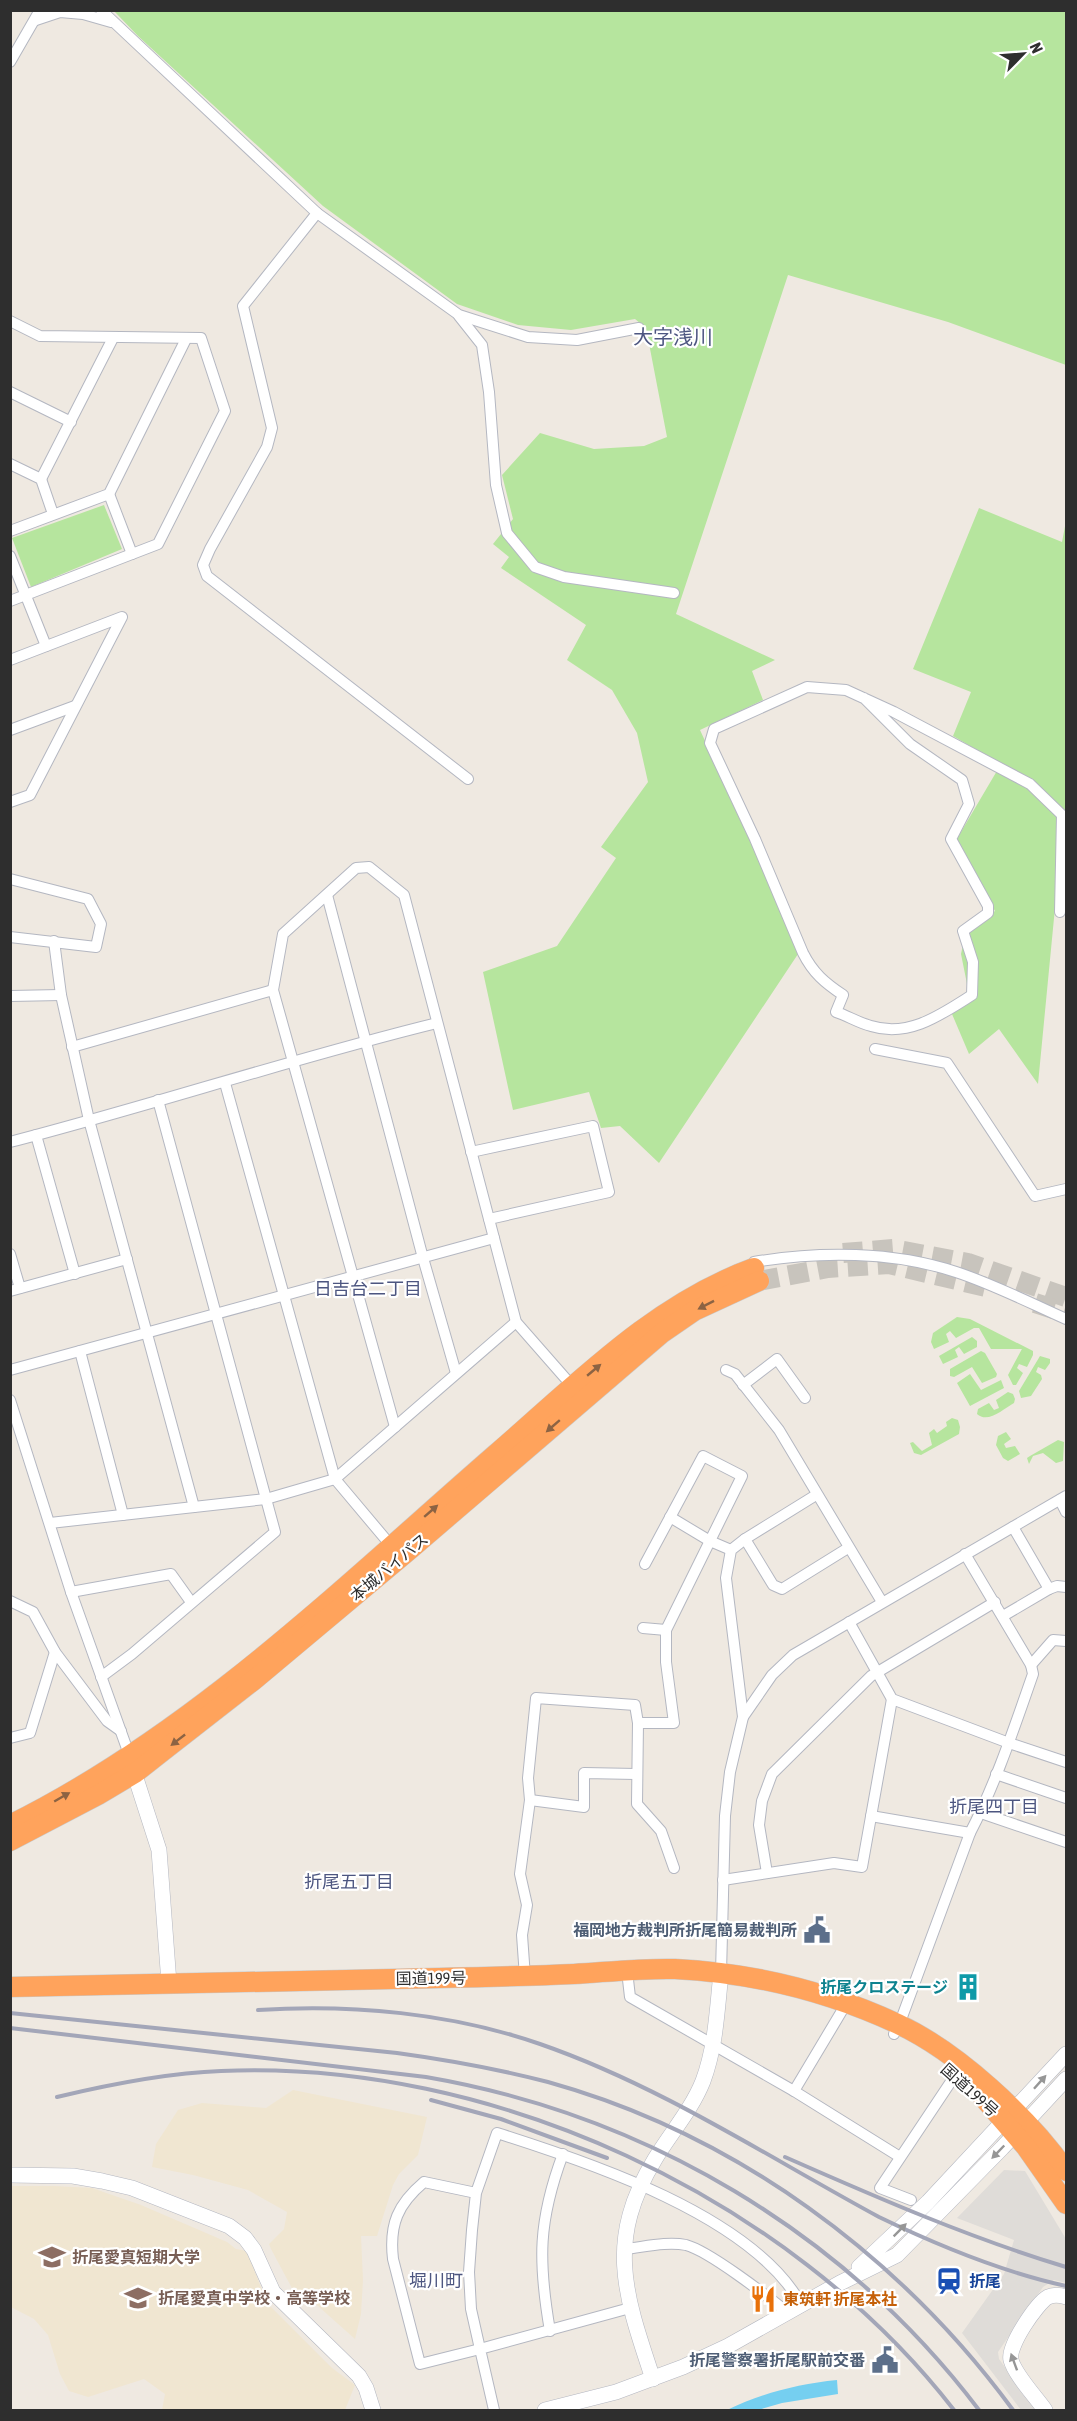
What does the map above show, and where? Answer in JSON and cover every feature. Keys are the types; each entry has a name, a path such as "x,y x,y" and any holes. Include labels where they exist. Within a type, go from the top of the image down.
{"highway":[{"name":"本城バイパス","path":"396,1551 573,1387 655,1318 722,1280 756,1270"},
{"name":"本城バイパス","path":"10,1841 98,1795 197,1708 396,1551 662,1333 756,1270"},
{"name":"本城バイパス","path":"10,1825 132,1765"},
{"name":"国道199号","path":"10,1987 525,1977 672,1969 770,1980 831,1997 896,2029 962,2066 1066,2171"},
{"name":"国道199号","path":"896,2029 1015,2122 1066,2204"}],"street":[{"path":"101,10 317,213 459,315 482,345 489,392 496,484 507,533 535,567 564,577 674,593"},
{"path":"10,62 38,15 60,12 83,14 112,22"},
{"path":"317,213 243,306 272,428 267,447 203,565 207,576 468,779"},
{"path":"459,315 528,337 577,340 639,328"},
{"path":"10,321 40,336 201,338 225,411 158,544 10,601"},
{"path":"53,514 41,478 113,338"},
{"path":"10,531 109,494 186,339"},
{"path":"10,392 71,422"},
{"path":"10,464 41,478"},
{"path":"109,494 132,554"},
{"path":"10,556 46,646"},
{"path":"10,660 122,617 30,795 10,802"},
{"path":"864,698 910,744 962,780 969,804 951,839 988,906 988,913 963,931 973,962 972,995 927,1022 897,1030 872,1027 836,1011 843,994 822,981 802,953 755,839 710,743 714,729 807,687 846,690 864,698 1030,784 1062,815 1060,912"},
{"path":"10,730 75,706"},
{"path":"395,1427 273,990 283,934 356,868 369,867 404,895 516,1322 573,1387"},
{"path":"10,879 88,900 101,924 96,947 10,937"},
{"path":"327,895 423,1258 456,1373"},
{"path":"54,941 61,995 89,1120 194,1507"},
{"path":"72,1047 273,990"},
{"path":"10,996 61,995"},
{"path":"10,1142 225,1083 366,1040 437,1023"},
{"path":"874,1050 947,1063 1035,1196 1066,1190"},
{"path":"225,1083 335,1479 396,1551"},
{"path":"101,1677 132,1654 275,1532 158,1100"},
{"path":"471,1152 593,1126 609,1192 489,1219"},
{"path":"36,1135 75,1274"},
{"path":"10,1370 494,1238"},
{"path":"10,1254 15,1290 127,1259"},
{"path":"756,1270 796,1255 861,1256 910,1261 955,1272 1066,1319"},
{"path":"50,1523 266,1499 335,1479 516,1322"},
{"path":"80,1351 123,1515"},
{"path":"743,1385 777,1359 805,1398"},
{"path":"726,1370 735,1374 779,1430 882,1602"},
{"path":"10,1400 70,1592 122,1731 159,1850 169,1983"},
{"path":"638,1723 674,1723 666,1662 666,1630 742,1476 703,1456 645,1564"},
{"path":"653,2379 630,2308 625,2273 625,2248 632,2205 640,2184 703,2083 714,2046 721,1973 725,1816 730,1772 743,1717 726,1578 731,1550 816,1495"},
{"path":"743,1717 771,1675 793,1655 1063,1498 1066,1512"},
{"path":"670,1517 710,1541 731,1550"},
{"path":"1013,1527 1049,1589"},
{"path":"745,1539 773,1585 782,1589 848,1548"},
{"path":"896,2029 970,1833 981,1813 1009,1743 1033,1674 1031,1665 966,1554"},
{"path":"70,1592 171,1574 191,1602"},
{"path":"1003,1616 1049,1589 1057,1586 1066,1587"},
{"path":"10,1601 33,1612 55,1652 107,1721 122,1731"},
{"path":"767,1874 759,1825 762,1801 772,1774 829,1716 878,1672 995,1602"},
{"path":"723,1880 834,1863 862,1867 892,1699 849,1622"},
{"path":"643,1628 666,1630"},
{"path":"1031,1665 1053,1640 1066,1641"},
{"path":"10,1738 30,1733 55,1652"},
{"path":"525,1977 522,1935 527,1905 520,1874 530,1800 528,1778 536,1698 635,1705 638,1723 637,1804 662,1832 674,1868"},
{"path":"892,1699 1066,1762"},
{"path":"530,1800 584,1807 584,1773 636,1774"},
{"path":"996,1774 1066,1798"},
{"path":"981,1813 1066,1842"},
{"path":"871,1816 970,1833"},
{"path":"627,1971 630,1997 794,2091 900,2157"},
{"path":"794,2091 846,2004"},
{"path":"544,2410 616,2392 653,2379 728,2346 840,2283 897,2255 1015,2122 1066,2054"},
{"path":"911,2200 880,2188 956,2074"},
{"path":"1015,2122 1066,2079"},
{"path":"494,2410 471,2309 469,2272 476,2193 497,2133 563,2154 640,2184 746,2244 766,2260 801,2304"},
{"path":"550,2331 542,2273 542,2246 545,2213 563,2154"},
{"path":"10,2175 73,2176 102,2181 132,2188 229,2226 245,2238 254,2250 273,2292 358,2376 366,2388 373,2410"},
{"path":"476,2193 424,2182 409,2195 393,2229 391,2244 393,2259 420,2364 630,2308"},
{"path":"625,2248 666,2244 688,2246 703,2253 788,2312"},
{"path":"1045,2410 1014,2366 1010,2353 1015,2340 1042,2302 1054,2295 1066,2297"}],"shaded area":[{"path":"293,2090 427,2117 418,2155 399,2174 393,2185 377,2236 361,2236 363,2280 361,2314 355,2339 300,2290 294,2292 269,2244 284,2229 287,2212 248,2190 152,2167 156,2144 178,2110 202,2103 266,2108"},
{"path":"1004,2170 1025,2171 1066,2239 1066,2283 1054,2280 1043,2287 998,2352 999,2359 1036,2410 1021,2410 962,2333 1004,2274 1014,2240 957,2218"},
{"name":"折尾愛真中学校・高等学校","path":"10,2186 92,2188 141,2205 227,2242 236,2249 247,2251 270,2306 332,2368 355,2385 345,2410 162,2410 165,2394 144,2379 88,2397 69,2391 60,2374 48,2335 34,2319 11,2307"}],"green space":[{"path":"114,11 1066,11 1066,365 948,322 788,275 676,614 775,660 752,671 763,700 700,730 751,840 798,954 659,1163 620,1126 601,1128 589,1092 513,1110 483,972 557,946 616,858 601,847 648,782 637,733 612,690 567,660 586,625 501,568 509,557 493,544 513,519 502,475 540,433 594,449 644,446 667,437 646,328 635,319 571,330 518,325 457,304 323,206 138,36"},
{"path":"104,505 122,549 31,587 12,538"},
{"path":"979,508 1062,542 1066,521 1066,823 1063,825 1038,1084 999,1029 969,1054 952,1014 968,989 961,954 966,931 995,911 955,842 1001,764 953,736 971,692 913,669"},
{"path":"957,1317 970,1319 1033,1351 1027,1367 1019,1364 1017,1368 1023,1373 1016,1385 1013,1385 1008,1375 1022,1349 991,1349 979,1328 974,1328 956,1338 950,1331 946,1334 949,1342 934,1349 931,1342 933,1333"},
{"path":"972,1337 977,1341 977,1347 964,1354 959,1347 955,1350 958,1357 943,1364 939,1356"},
{"path":"981,1351 985,1353 997,1374 996,1377 982,1383 972,1367 954,1377 950,1376 950,1369"},
{"path":"1040,1356 1050,1359 1050,1363 1045,1370 1038,1367 1036,1372 1041,1375 1042,1379 1031,1396 1021,1398 1019,1391"},
{"path":"970,1374 981,1390 1001,1380 1004,1388 970,1406 957,1383"},
{"path":"1008,1392 1013,1394 1014,1403 991,1416 981,1417 977,1414 978,1409 989,1403 994,1410 999,1408 996,1400"},
{"path":"952,1418 958,1420 959,1434 921,1455 914,1453 910,1443 913,1442 922,1451 932,1445 929,1433 934,1429 937,1433 947,1426 946,1422"},
{"path":"1006,1432 1011,1439 1004,1444 1006,1448 1015,1446 1020,1454 1008,1461 1003,1458 996,1445 998,1436"},
{"path":"1058,1440 1064,1442 1063,1461 1056,1463 1043,1453 1033,1456 1029,1464 1027,1458"}],"water":[{"path":"837,2380 838,2394 782,2403 758,2410 727,2410 780,2390"}],"tunnel":[{"path":"843,1253 893,1249 968,1263 1066,1297"},
{"path":"759,1281 828,1268 889,1264 990,1288"},
{"path":"1035,1303 1066,1313"}],"railway":[{"path":"258,2010 329,2008 401,2013 472,2025 540,2044 585,2061 671,2101 902,2228 995,2266 1066,2286"},
{"path":"10,2013 397,2053 529,2077 617,2105 684,2133 747,2168 808,2207 865,2252 919,2301 968,2354 1013,2410"},
{"path":"10,2028 426,2077 507,2095 586,2120 662,2152 734,2191 803,2236 867,2288 926,2346 979,2410"},
{"path":"57,2097 139,2080 200,2072 323,2073 426,2089 528,2117 626,2156 720,2206 807,2265 886,2334 954,2410"},
{"path":"431,2100 501,2119 607,2158"},
{"path":"785,2157 959,2230 1066,2267"}],"place":[{"name":"福岡地方裁判所折尾簡易裁判所","path":"817,1930"},
{"name":"折尾クロステージ","path":"968,1987"},
{"name":"折尾愛真短期大学","path":"52,2257"},
{"name":"折尾","path":"949,2281"},
{"name":"折尾愛真中学校・高等学校","path":"138,2298"},
{"name":"東筑軒 折尾本社","path":"763,2299"},
{"name":"折尾警察署折尾駅前交番","path":"885,2360"}],"district":[{"name":"大字浅川","path":"673,336"},
{"name":"日吉台二丁目","path":"368,1288"},
{"name":"折尾四丁目","path":"994,1806"},
{"name":"折尾五丁目","path":"349,1881"},
{"name":"堀川町","path":"436,2280"}]}
